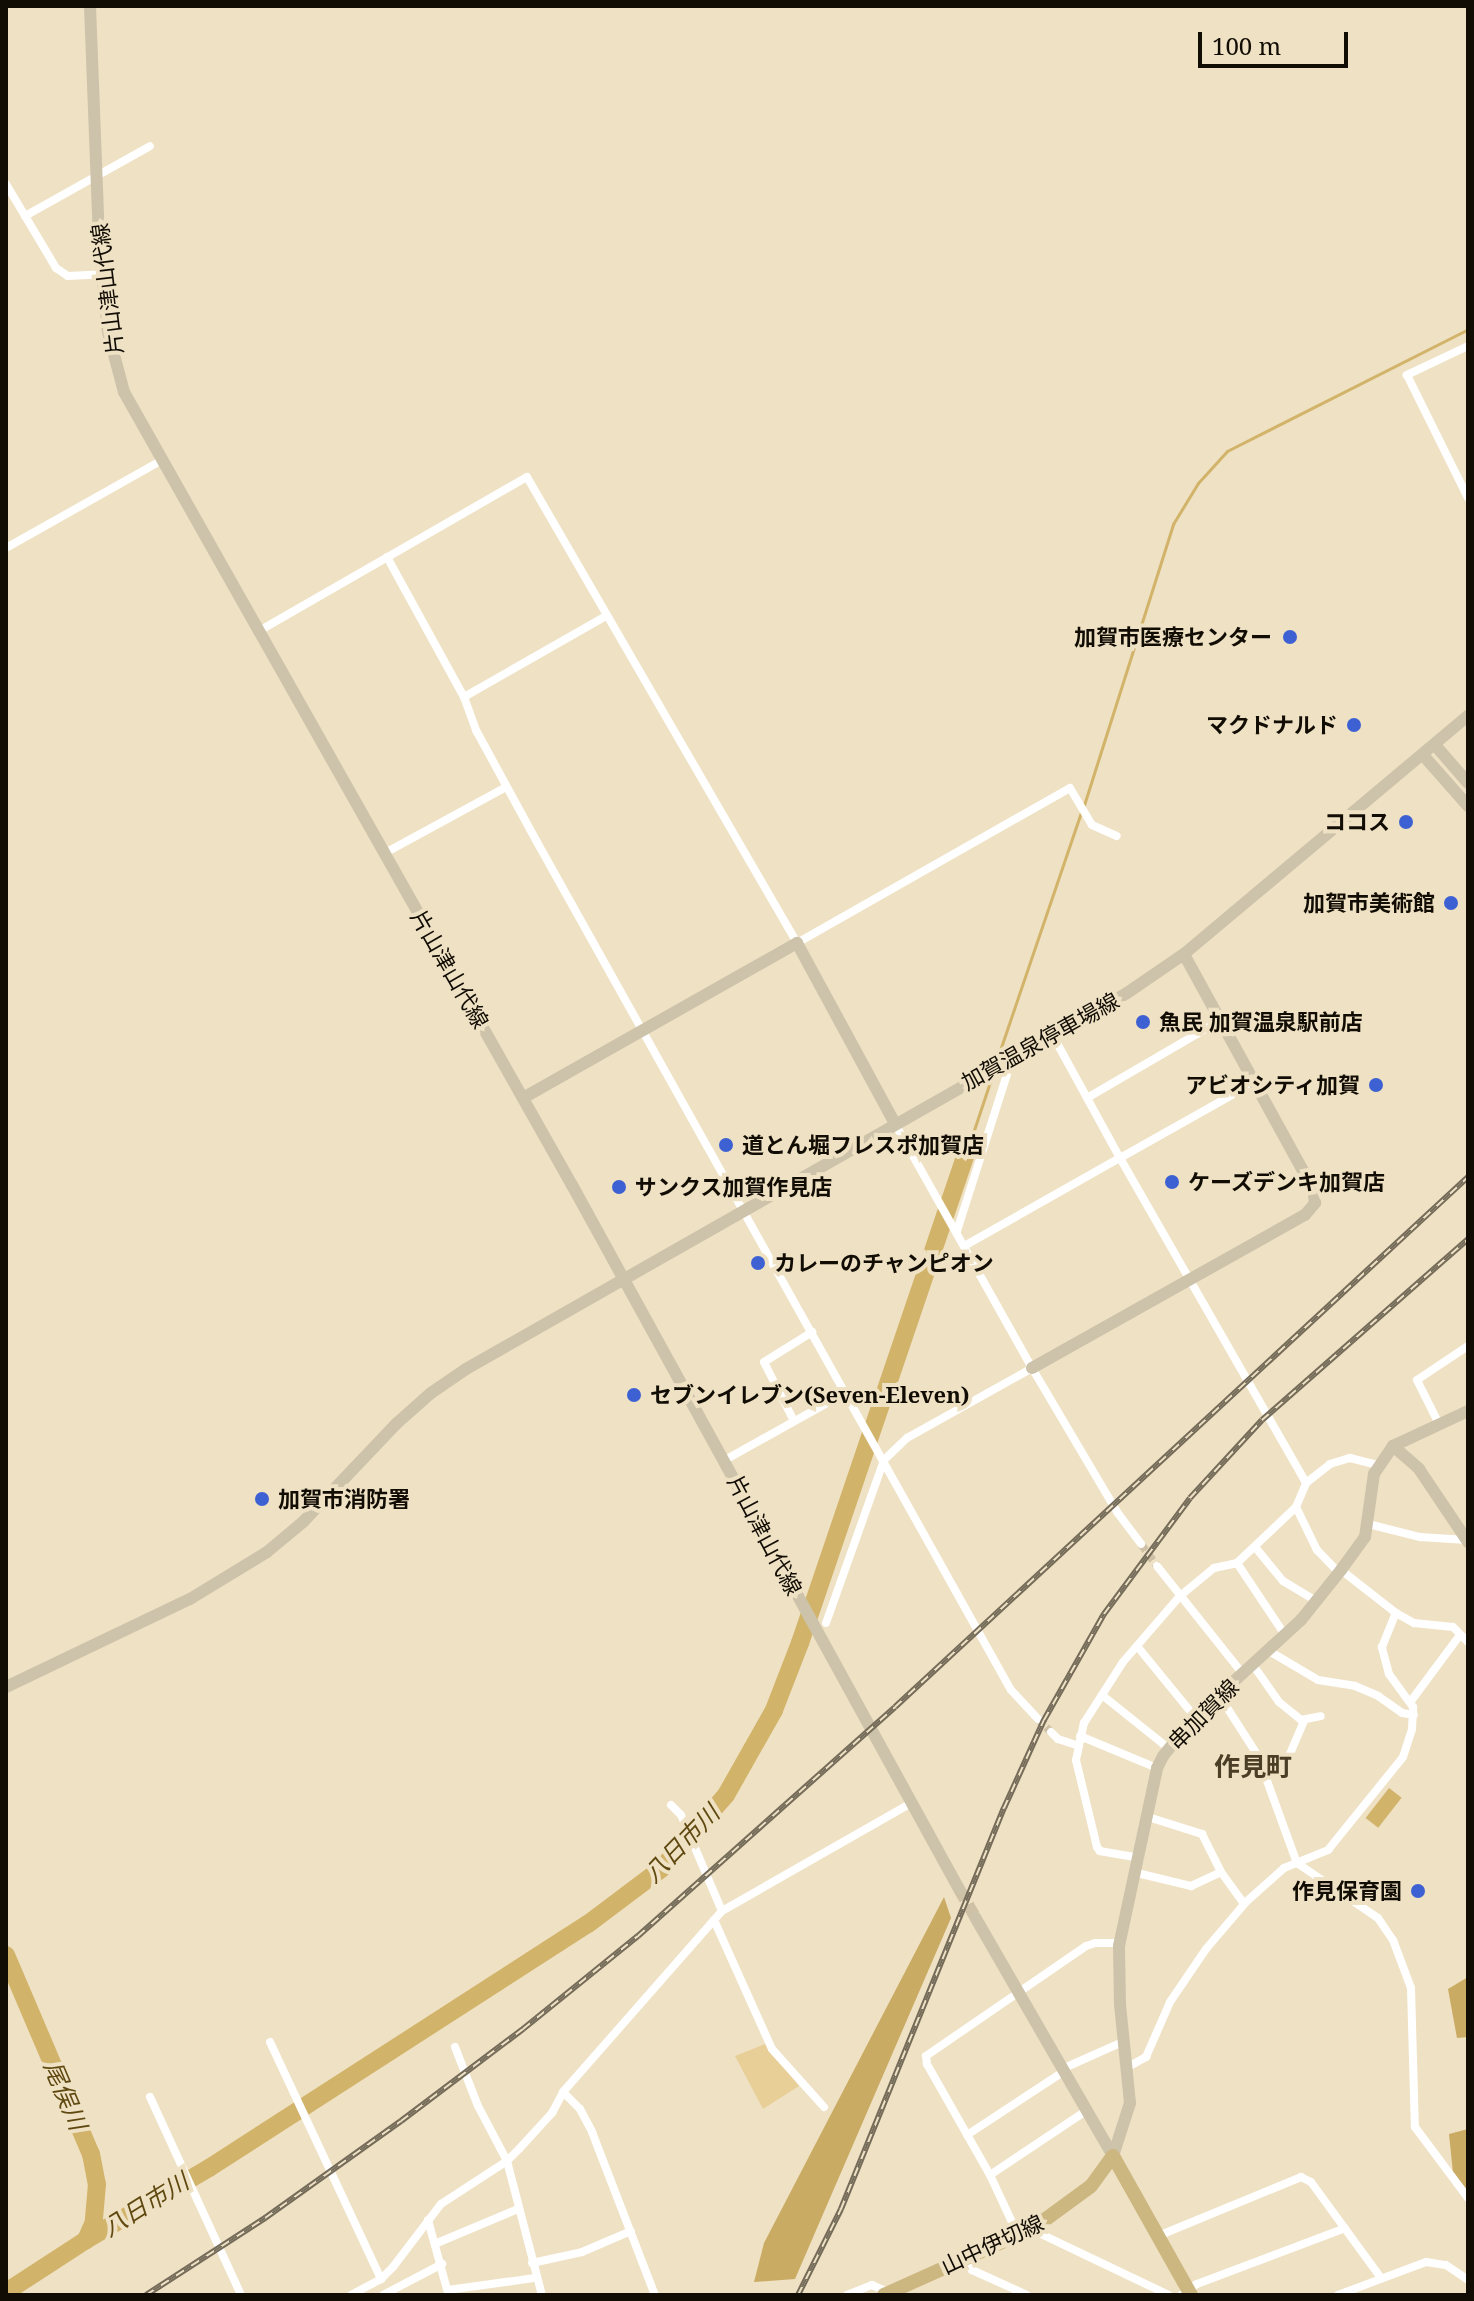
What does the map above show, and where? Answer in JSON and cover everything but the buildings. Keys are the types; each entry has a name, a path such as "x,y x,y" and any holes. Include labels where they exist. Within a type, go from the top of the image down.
{"main road":[{"name":"片山津山代線","path":"90,6 103,274 108,332 120,378 162,460 623,1276 799,1600 821,1627 959,1889"},
{"name":"加賀温泉停車場線","path":"6,1687 231,1577 303,1522 431,1393 623,1276 1127,993 1184,954 1468,716"},
{"path":"1435,745 1468,783"},
{"path":"1423,755 1468,806"},
{"path":"523,1098 797,943 894,1122"},
{"path":"1032,1368 1305,1215 1315,1203 1313,1189 1184,954"},
{"name":"串加賀線","path":"1113,2156 1130,2103 1120,1943 1157,1768 1167,1747 1195,1717 1285,1635 1340,1572 1365,1537 1372,1485 1379,1465 1393,1446 1468,1411"},
{"path":"1393,1446 1419,1469 1467,1541"},
{"path":"975,1917 1113,2156 1187,2293"},
{"name":"山中伊切線","path":"888,2294 1035,2227 1091,2186 1113,2156"}],"street":[{"path":"25,216 150,146"},
{"path":"6,184 56,268 68,276 103,274"},
{"path":"1468,346 1407,375 1468,498"},
{"path":"6,548 162,460"},
{"path":"1460,482 1468,475"},
{"path":"259,631 527,477 797,943 1070,788 1099,831 1117,836"},
{"path":"387,557 464,697 477,732 506,787 1011,1690 1038,1719"},
{"path":"464,697 606,616"},
{"path":"385,853 506,787"},
{"path":"1087,1098 1221,1020"},
{"path":"1052,1034 1306,1483"},
{"path":"955,1228 1011,1058"},
{"path":"966,1245 1255,1082"},
{"path":"894,1122 966,1245 1032,1368 1117,1512 1141,1544"},
{"path":"794,1421 764,1362 812,1332"},
{"path":"1439,1424 1417,1380 1468,1346"},
{"path":"821,1627 882,1457 907,1438 1032,1368"},
{"path":"725,1460 845,1393"},
{"path":"1140,1858 1100,1851 1097,1847 1078,1773 1078,1741 1102,1695 1137,1646 1180,1596 1214,1568 1237,1563 1255,1547 1296,1507 1306,1483 1330,1464 1350,1458 1379,1465"},
{"path":"1296,1507 1317,1550 1340,1572 1414,1623 1453,1627 1468,1642"},
{"path":"1368,1524 1420,1537 1467,1541"},
{"path":"1255,1547 1283,1581 1316,1601"},
{"path":"1237,1563 1285,1635"},
{"path":"1157,1566 1243,1674"},
{"path":"1128,2067 1146,2057 1170,2002 1206,1949 1244,1904 1273,1876 1328,1850 1403,1757 1414,1715 1411,1701 1384,1661 1382,1647 1396,1613"},
{"path":"1411,1701 1460,1635"},
{"path":"1137,1646 1195,1717"},
{"path":"1269,1651 1318,1680 1355,1686 1378,1696 1402,1713 1414,1715"},
{"path":"1253,1665 1279,1702 1304,1721"},
{"path":"1102,1695 1167,1747"},
{"path":"1219,1695 1266,1774 1281,1826 1297,1863 1378,1918 1393,1940 1411,1988 1415,2127 1468,2198"},
{"path":"1304,1721 1321,1716"},
{"path":"1266,1774 1286,1763 1304,1721"},
{"path":"1051,1732 1058,1739 1078,1741 1157,1768"},
{"path":"351,2295 380,2280 393,2267 441,2204 507,2161 552,2113 563,2092 722,1911 913,1802"},
{"path":"671,1805 681,1815 722,1911"},
{"path":"1148,1817 1202,1834 1221,1872 1244,1904"},
{"path":"1137,1873 1191,1886 1221,1872"},
{"path":"714,1920 772,2049 824,2107"},
{"path":"1018,2235 990,2175 927,2064 926,2056 1086,1946 1120,1943"},
{"path":"967,2135 1062,2070 1125,2041"},
{"path":"270,2042 292,2083 380,2280 382,2295 442,2264"},
{"path":"455,2047 478,2106 507,2161 535,2278 542,2295"},
{"path":"563,2092 580,2109 592,2132 655,2295"},
{"path":"150,2097 241,2295"},
{"path":"990,2175 1086,2111"},
{"path":"1158,2236 1301,2177 1311,2182 1381,2278"},
{"path":"437,2243 518,2209"},
{"path":"428,2220 437,2243 448,2292 535,2278"},
{"path":"1035,2227 1043,2235 1169,2295"},
{"path":"1187,2293 1345,2228"},
{"path":"532,2263 582,2252 631,2231"},
{"path":"965,2259 972,2270 1027,2295"},
{"path":"1338,2295 1426,2262 1446,2265 1468,2280"},
{"path":"393,2267 409,2281"},
{"path":"847,2295 872,2285 888,2294"}],"shaded area":[{"path":"1389,1788 1402,1798 1378,1828 1366,1818"},
{"path":"944,1897 951,1918 795,2279 754,2282 764,2243"},
{"path":"1468,1977 1468,2037 1457,2038 1448,1989"},
{"path":"765,2044 799,2086 763,2109 735,2056"},
{"path":"1468,2129 1468,2191 1453,2173 1449,2134"}],"waterway":[{"path":"1084,805 1173,524 1198,483 1227,451 1468,329"},
{"path":"996,1062 1081,812"},
{"path":"970,1142 993,1073"},
{"name":"八日市川","path":"6,2292 86,2240 209,2168 588,1924 661,1869 726,1795 774,1710 800,1643 970,1142"},
{"name":"尾俣川","path":"6,1955 91,2154 97,2184 94,2222 86,2240"}],"tunnel":[{"path":"1141,1544 1157,1566"},
{"path":"1038,1719 1051,1732"},
{"path":"959,1889 975,1917"}],"railway":[{"path":"146,2295 265,2218 401,2121 523,2029 638,1936 895,1707 1468,1177"},
{"path":"798,2295 841,2209 1004,1808 1044,1720 1104,1614 1190,1498 1262,1420 1468,1239"}],"place":[{"name":"加賀市医療センター","path":"1290,637"},
{"name":"マクドナルド","path":"1354,725"},
{"name":"ココス","path":"1406,822"},
{"name":"加賀市美術館","path":"1451,903"},
{"name":"魚民 加賀温泉駅前店","path":"1143,1022"},
{"name":"アビオシティ加賀","path":"1376,1085"},
{"name":"道とん堀フレスポ加賀店","path":"726,1145"},
{"name":"ケーズデンキ加賀店","path":"1172,1182"},
{"name":"サンクス加賀作見店","path":"619,1187"},
{"name":"カレーのチャンピオン","path":"758,1263"},
{"name":"セブンイレブン(Seven-Eleven)","path":"634,1395"},
{"name":"加賀市消防署","path":"262,1499"},
{"name":"作見保育園","path":"1418,1891"}],"district":[{"name":"作見町","path":"1253,1767"}]}
